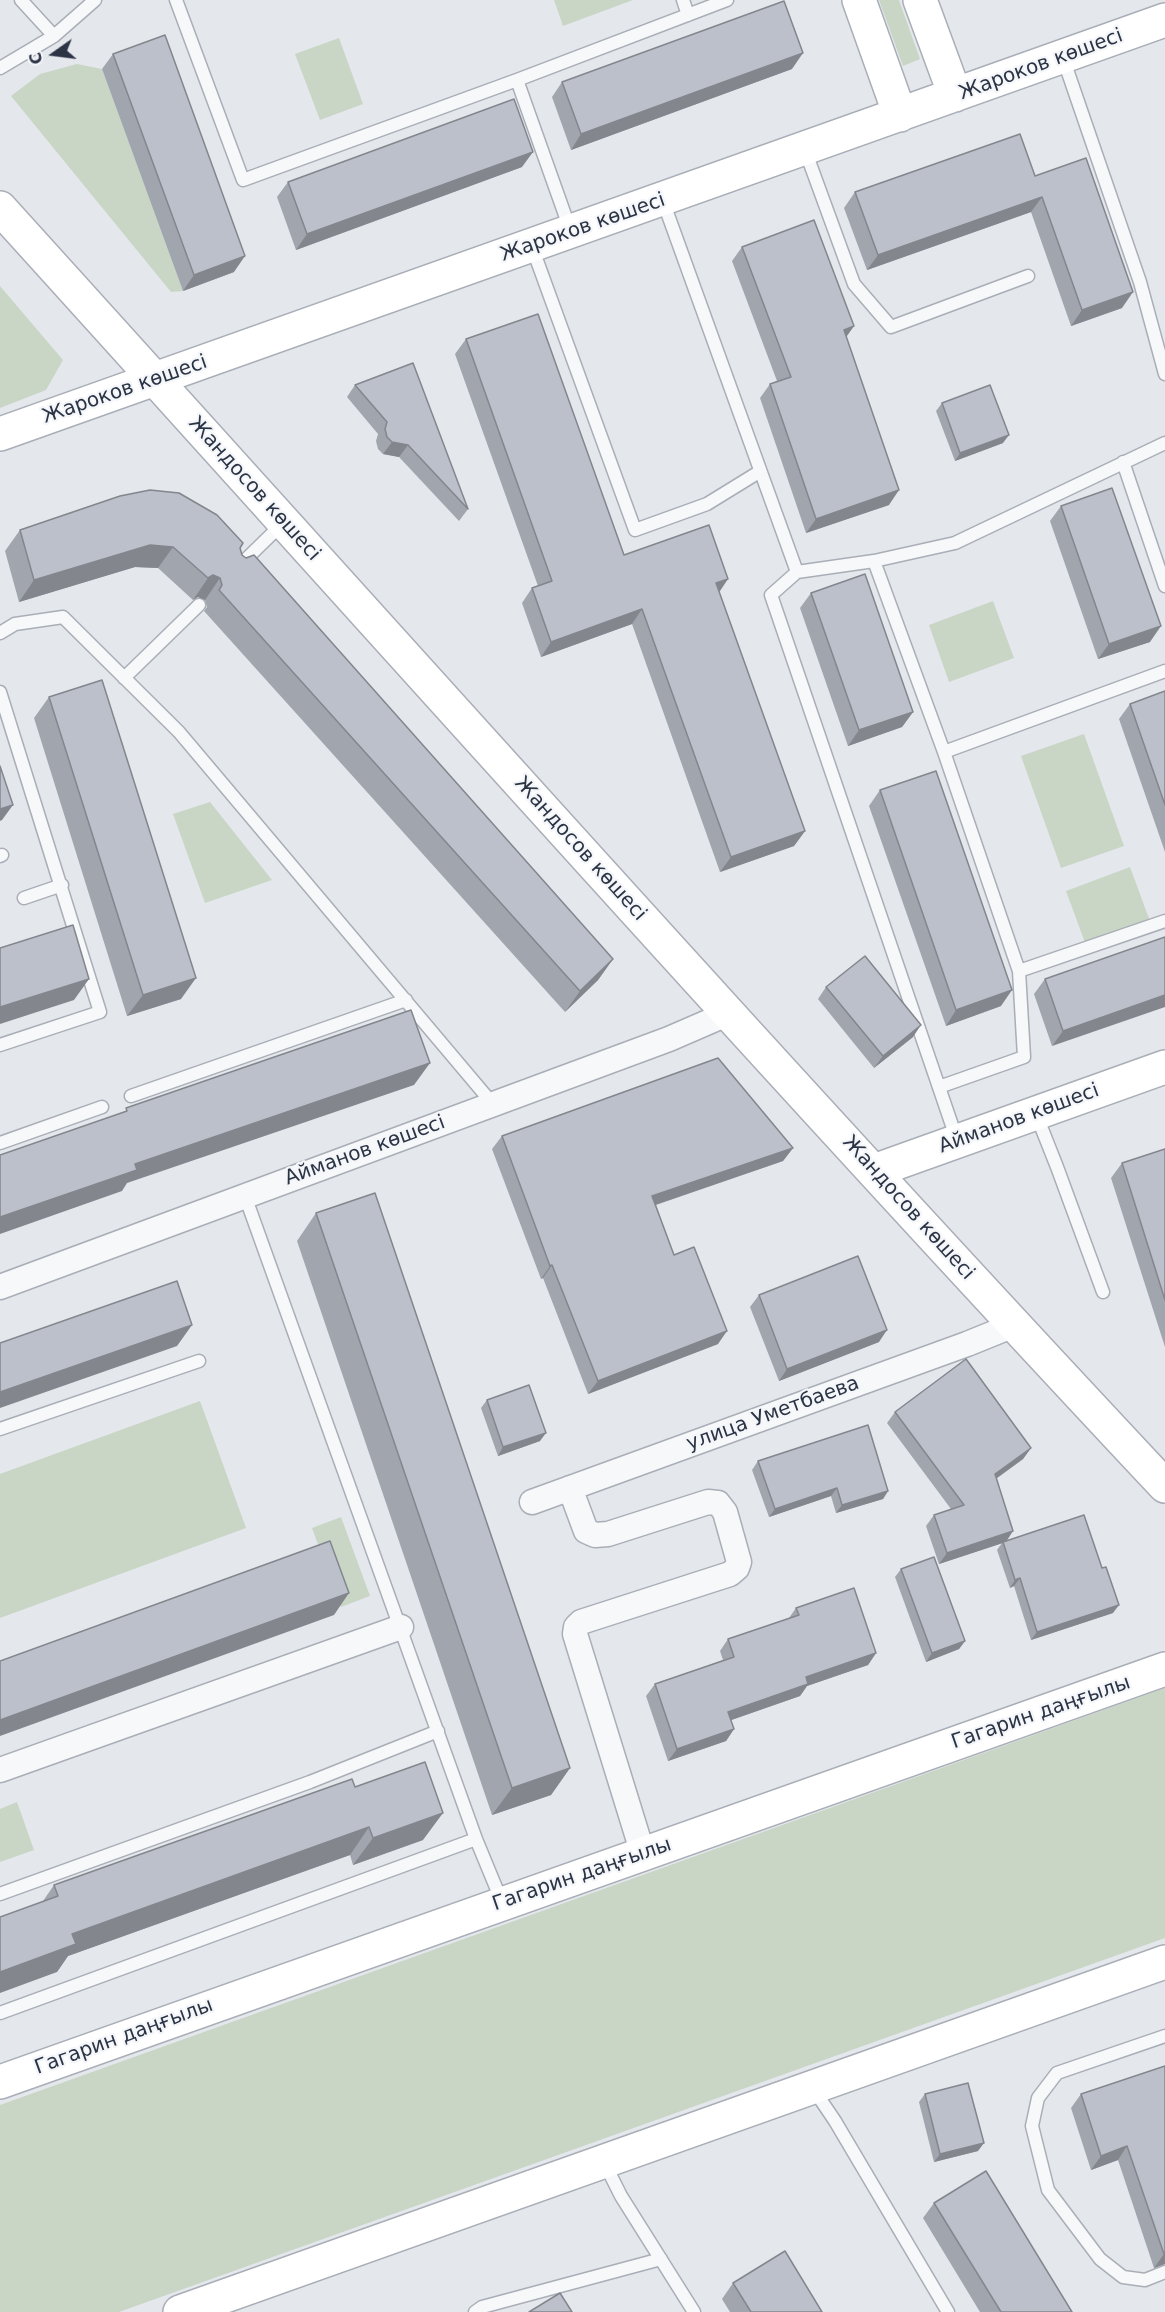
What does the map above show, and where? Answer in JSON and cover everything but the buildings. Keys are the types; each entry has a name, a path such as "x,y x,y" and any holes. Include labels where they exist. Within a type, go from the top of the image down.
{"main road":[{"path":"859,0 900,115"},
{"path":"920,0 955,95"},
{"name":"Жароков көшесі","path":"0,434 1165,20"},
{"name":"Жандосов көшесі","path":"0,208 729,1013 1014,1325 1165,1486"},
{"name":"Айманов көшесі","path":"874,1171 1165,1067"},
{"name":"Гагарин даңғылы","path":"0,2082 1165,1669"},
{"path":"188,2311 812,2086 1165,1962"}],"street":[{"name":"Айманов көшесі","path":"0,1287 669,1039 729,1013"},
{"name":"улица Уметбаева","path":"532,1502 1014,1325"},
{"path":"570,1488 586,1531 595,1535 608,1534 708,1502 718,1503 725,1512 739,1562 737,1568 730,1574 581,1622 576,1627 575,1634 643,1854"},
{"path":"0,1770 401,1627"}],"lane":[{"path":"21,0 54,36"},
{"path":"0,68 54,36 95,0"},
{"path":"176,0 243,180 518,80 727,0"},
{"path":"683,0 688,15"},
{"path":"1062,57 1140,282 1165,374"},
{"path":"518,80 572,232"},
{"path":"805,149 854,284 891,327 1028,276"},
{"path":"663,200 759,472 797,572"},
{"path":"532,246 635,530 707,504 759,472"},
{"path":"957,1141 771,594 797,572 874,561 955,543 1165,442"},
{"path":"1123,462 1165,586"},
{"path":"233,571 283,523"},
{"path":"874,561 944,752 1019,970 1024,1057 939,1087"},
{"path":"124,678 199,605"},
{"path":"0,633 15,624 63,617 179,732 492,1103"},
{"path":"944,752 1165,671"},
{"path":"0,692 100,1012 0,1045"},
{"path":"24,898 62,885"},
{"path":"1019,970 1165,921"},
{"path":"131,1096 406,1000"},
{"path":"0,1143 102,1107"},
{"path":"1035,1113 1103,1292"},
{"path":"245,1196 476,1839 502,1903"},
{"path":"0,1429 199,1360"},
{"path":"0,1894 310,1782 438,1731"},
{"path":"0,2013 476,1839"},
{"path":"1165,2036 1057,2073 1038,2098 1032,2126 1048,2190 1100,2259 1123,2277 1145,2280 1165,2272"},
{"path":"812,2086 948,2312"},
{"path":"603,2161 621,2196 694,2312"},
{"path":"475,2312 482,2307 661,2259"}],"green space":[{"path":"554,0 633,0 563,26"},
{"path":"879,0 899,0 920,59 903,66"},
{"path":"339,38 363,104 320,120 295,54"},
{"path":"77,64 102,69 183,291 171,292 11,96 40,74"},
{"path":"0,286 63,360 46,390 0,408"},
{"path":"993,601 1014,658 949,682 929,625"},
{"path":"1084,734 1124,846 1061,868 1021,756"},
{"path":"210,802 272,880 205,903 173,814"},
{"path":"1130,867 1151,924 1087,948 1066,891"},
{"path":"200,1401 246,1528 0,1618 0,1474"},
{"path":"341,1517 370,1596 341,1607 312,1528"},
{"path":"1165,1688 1165,1938 119,2312 0,2312 0,2105"},
{"path":"17,1802 34,1850 0,1862 0,1809"}]}
